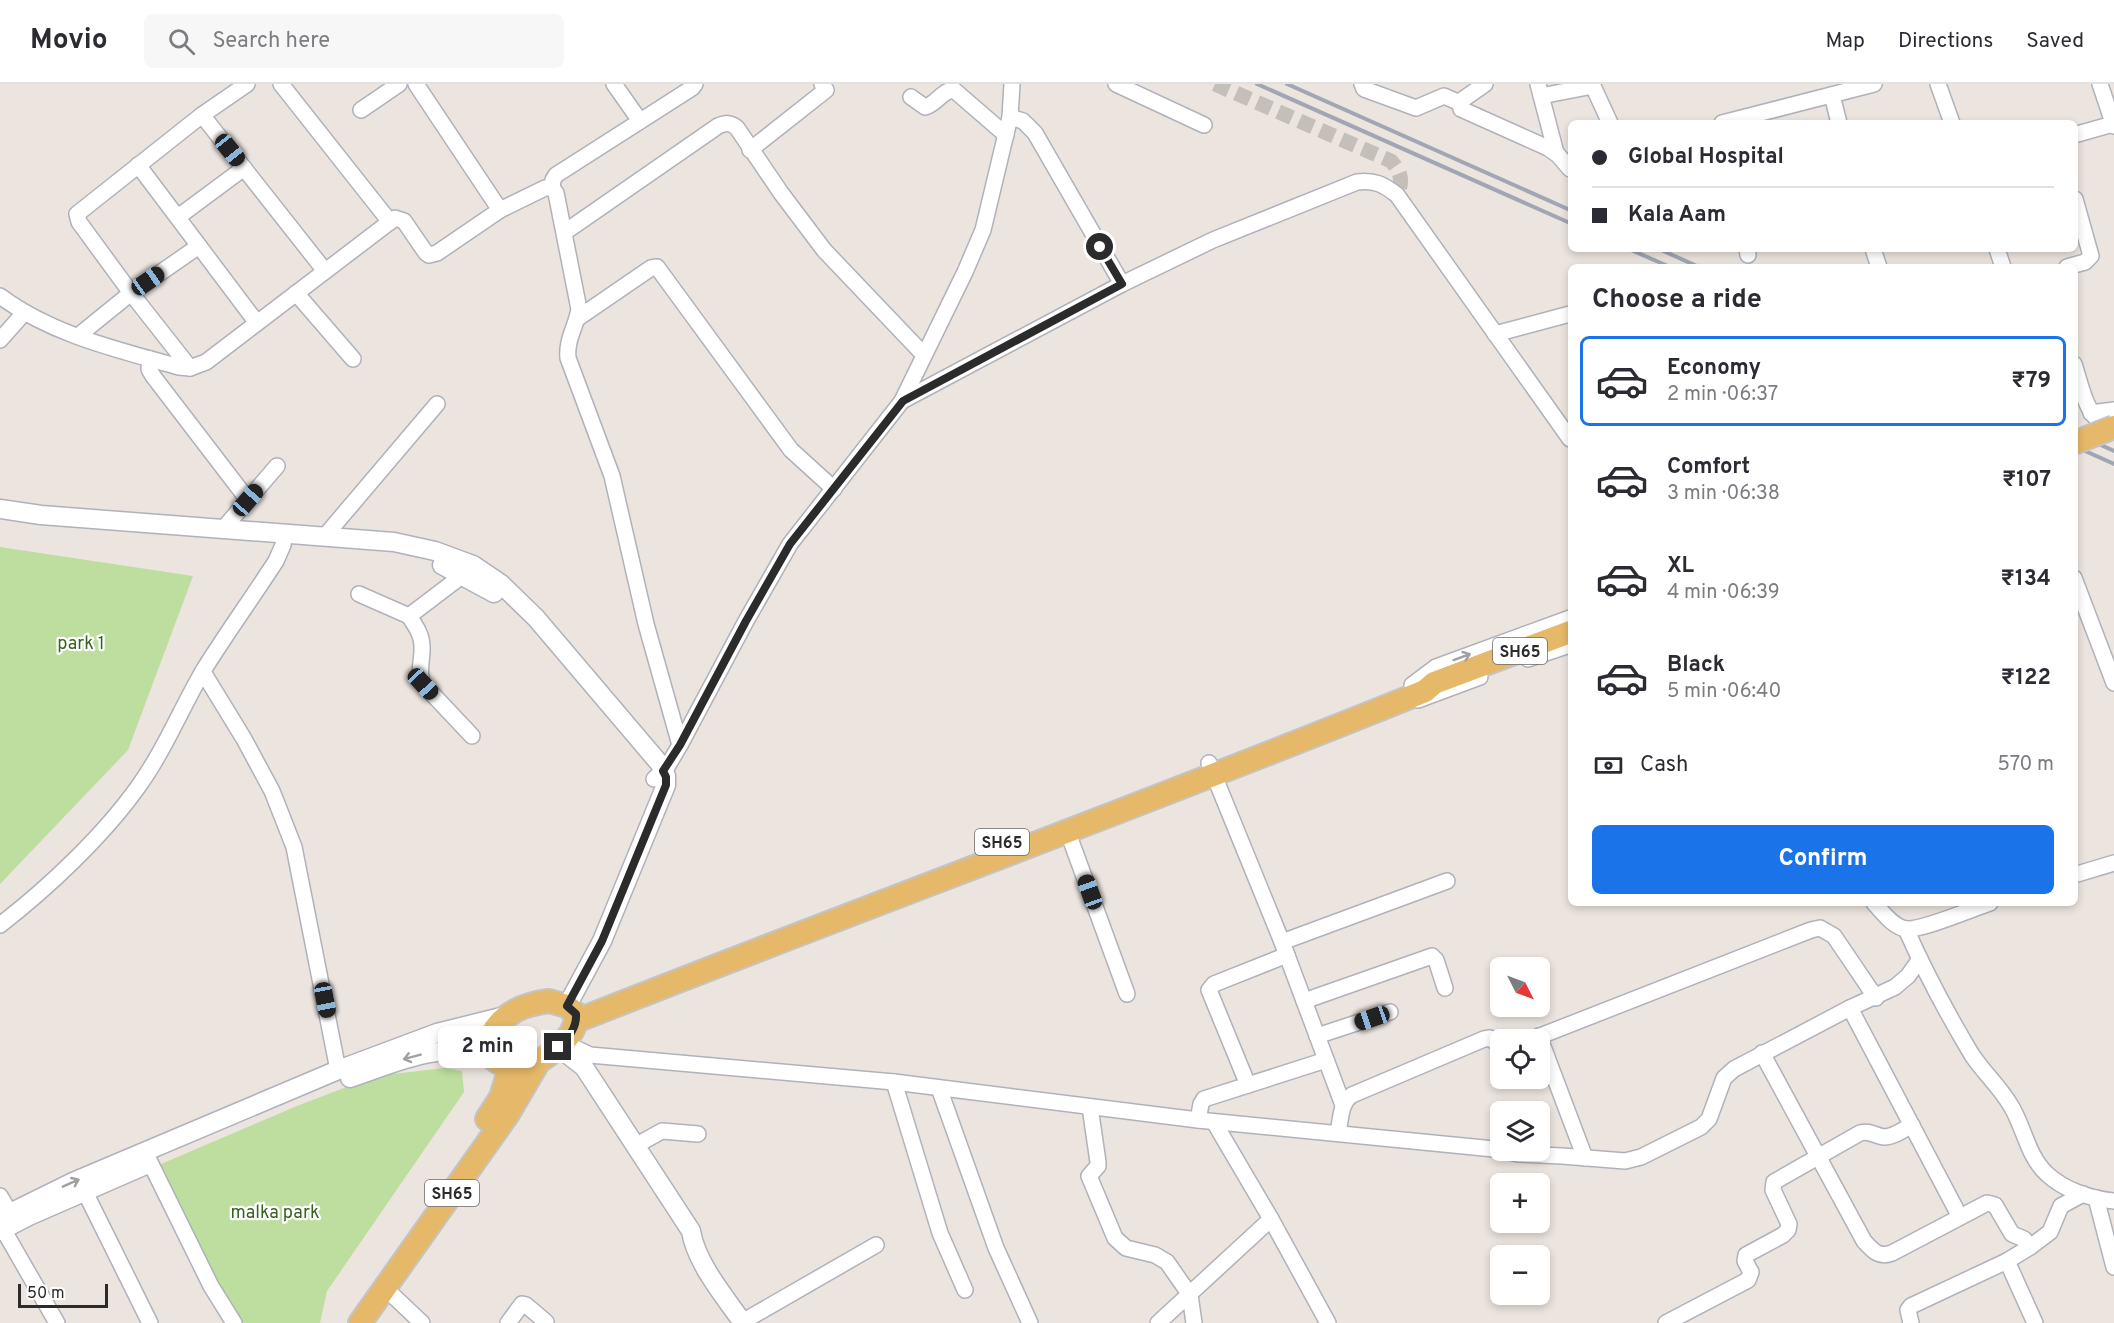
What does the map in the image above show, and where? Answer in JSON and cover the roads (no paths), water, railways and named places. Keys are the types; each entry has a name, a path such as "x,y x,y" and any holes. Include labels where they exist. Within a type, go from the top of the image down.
{"main road":[{"path":"2078,442 2114,429"},
{"name":"SH65","path":"568,1010 1212,769 1408,692 1425,691 1434,683 1568,633"},
{"name":"SH65","path":"490,1055 489,1040 501,1021 533,1003 549,1001 568,1010 1067,830 1212,769"},
{"name":"SH65","path":"360,1323 553,1051 570,1035 568,1010"},
{"path":"490,1055 510,1068 521,1068 553,1051"},
{"name":"SH65","path":"346,1323 482,1127 501,1097 510,1068"}],"street":[{"path":"190,368 131,293 77,218 79,210 202,115 247,84"},
{"path":"281,84 390,222"},
{"path":"361,110 399,84"},
{"path":"416,84 501,210"},
{"path":"614,84 640,122"},
{"path":"680,745 646,624 612,476 568,358 569,337 578,318 579,303 565,232 556,194 552,188 556,176 695,84"},
{"path":"568,1010 592,937 658,775 680,745 790,544 903,401 965,272 983,230 1010,117 1012,84"},
{"path":"1116,84 1204,125"},
{"path":"1362,84 1364,89 1416,108 1444,96 1460,103"},
{"path":"1460,103 1485,84"},
{"path":"1747,120 1825,92 1874,84"},
{"path":"1938,84 1951,120"},
{"path":"2078,134 2114,125 2110,100 2100,84"},
{"path":"750,150 827,86"},
{"path":"1556,153 1539,90 1593,86 1609,120"},
{"path":"910,97 925,107 933,104 948,90 954,90 1006,135"},
{"path":"1825,92 1838,120"},
{"path":"1460,103 1461,109 1531,139 1556,153 1568,167"},
{"path":"202,115 326,271"},
{"path":"1010,117 1023,122 1035,133 1122,284"},
{"path":"565,232 718,126 726,123 732,124 824,250 924,355"},
{"path":"138,165 256,322"},
{"path":"178,217 244,168"},
{"path":"903,401 1122,284 1213,240 1357,182 1370,180 1383,184 1397,195 1568,436"},
{"path":"0,296 24,313 109,348 190,368 206,362 395,218 404,221 426,253 433,255 501,210 546,188 552,188"},
{"path":"2078,210 2091,256 2085,262 2078,264"},
{"path":"78,336 131,293 199,246"},
{"path":"578,318 651,268 657,267 787,445 834,489"},
{"path":"296,293 353,359"},
{"path":"0,340 24,313"},
{"path":"1495,334 1568,315"},
{"path":"150,359 149,369 153,376 248,500"},
{"path":"2078,375 2091,413 2104,426 2114,429"},
{"path":"325,536 437,404"},
{"path":"2091,413 2114,410"},
{"path":"224,529 277,466"},
{"path":"0,509 41,515 224,529 284,540 325,536 394,542 435,551 473,565 501,584 536,618 652,756 658,775"},
{"path":"0,520 40,526 284,540 393,553 432,561 494,592 528,625 650,770 658,775"},
{"path":"0,925 45,888 115,816 138,786 203,672 276,561 284,540"},
{"path":"409,616 463,575"},
{"path":"2078,588 2114,683"},
{"path":"358,594 409,616 420,636 422,645 420,674 423,684 472,736"},
{"path":"1568,619 1436,667 1408,692 1419,700 1437,695 1502,668 1568,646"},
{"path":"203,672 272,791 294,847 338,1070"},
{"path":"1212,769 1343,1105"},
{"path":"1067,830 1127,994"},
{"path":"2078,874 2114,863"},
{"path":"1248,1085 1209,990 1214,984 1284,949 1447,881"},
{"path":"1877,906 1891,922 1906,929 1981,906"},
{"path":"1550,1032 1820,928 1834,936 1876,998"},
{"path":"1906,929 1973,1055 2012,1107 2035,1159 2046,1173 2062,1185 2090,1196 2114,1201"},
{"path":"1304,1001 1432,956 1437,960 1445,988"},
{"path":"553,1051 894,1082 1206,1121 1494,1149 1518,1154 1625,1161 1641,1157 1701,1127 1709,1119 1724,1078 1734,1069 1895,987 1908,976 1920,959"},
{"path":"1850,1008 1960,1218"},
{"path":"1317,1036 1390,1012"},
{"path":"3,1223 29,1216 85,1192 220,1118 437,1033 509,1015"},
{"path":"1338,1133 1343,1105 1352,1095 1490,1038"},
{"path":"3,1223 73,1182 148,1157 331,1085 404,1059 441,1050 470,1050 490,1055"},
{"path":"553,1051 584,1068 691,1231 693,1244 713,1280 743,1323 876,1245"},
{"path":"553,1051 576,1076 682,1238 693,1244"},
{"path":"1762,1053 1864,1241 1877,1254 1884,1256 1892,1253 1987,1203 1992,1203 1998,1208 2012,1234 2024,1239 2030,1247"},
{"path":"1326,1060 1204,1099 1201,1104 1206,1121 1271,1220 1328,1323"},
{"path":"1550,1076 1585,1158"},
{"path":"894,1082 940,1233 966,1290"},
{"path":"939,1088 996,1248 1030,1323"},
{"path":"1090,1107 1098,1166 1089,1176 1115,1238 1126,1248 1162,1258 1190,1295 1194,1323"},
{"path":"1666,1323 1748,1280 1751,1272 1745,1262 1746,1255 1788,1230 1789,1224 1773,1190 1774,1182 1865,1131 1884,1137 1912,1125"},
{"path":"635,1146 663,1131 698,1134"},
{"path":"148,1157 211,1286 234,1323"},
{"path":"85,1192 150,1323"},
{"path":"0,1196 3,1223 57,1323"},
{"path":"1911,1323 1908,1310 1911,1306 2007,1262 2050,1232 2061,1206 2090,1196"},
{"path":"2090,1196 2114,1267"},
{"path":"1158,1323 1271,1220"},
{"path":"2007,1262 2035,1323"},
{"path":"385,1288 422,1323"},
{"path":"508,1323 522,1304 546,1323"}],"tunnel":[{"path":"1215,84 1391,161 1400,177 1397,195"}],"railway":[{"path":"1257,84 1568,222"},
{"path":"1287,84 1568,209"},
{"path":"1636,252 1663,264"},
{"path":"1666,252 1692,264"},
{"path":"2078,435 2114,451"},
{"path":"2078,448 2114,464"}],"park label":[{"name":"park 1","path":"81,643"},
{"name":"malka park","path":"275,1212"}]}
